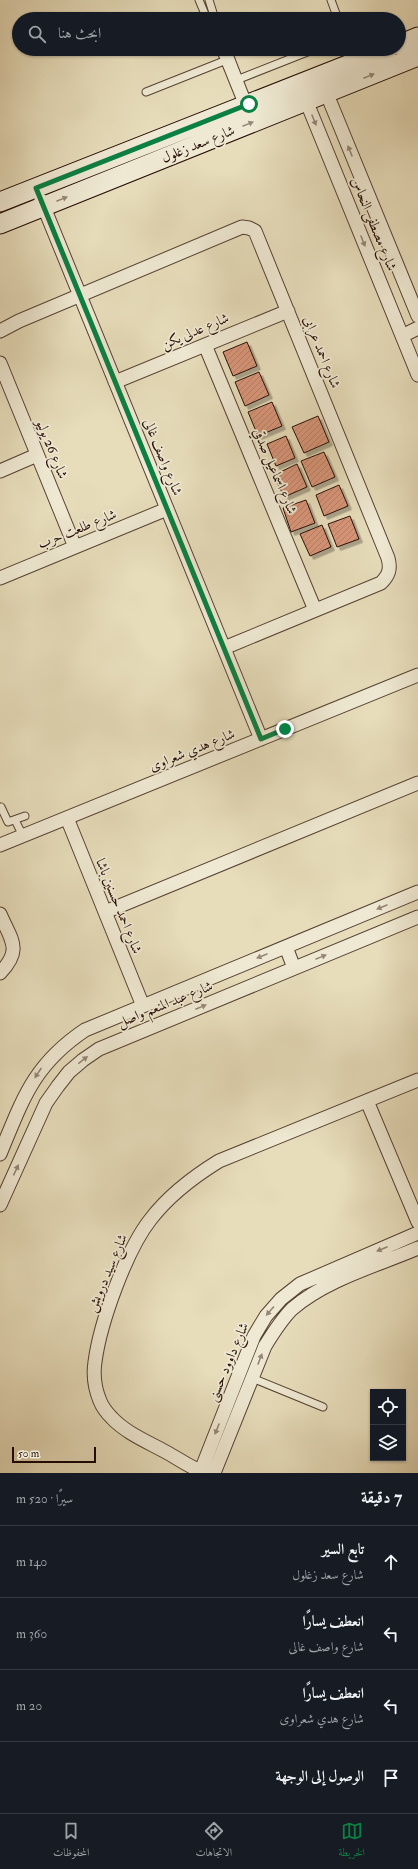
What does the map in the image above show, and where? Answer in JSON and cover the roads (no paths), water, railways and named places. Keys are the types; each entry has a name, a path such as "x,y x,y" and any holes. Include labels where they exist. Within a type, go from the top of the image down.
{"street":[{"path":"406,41 418,37"},
{"name":"شارع سعد زغلول","path":"323,85 352,56"},
{"name":"شارع سعد زغلول","path":"0,224 303,92 418,56"},
{"name":"شارع مصطفى النحاس","path":"323,85 418,316"},
{"name":"شارع سعد زغلول","path":"0,202 246,106 303,92"},
{"name":"شارع مصطفى النحاس","path":"303,92 418,375"},
{"name":"شارع واصف غالى","path":"36,188 261,739"},
{"name":"شارع احمد عرابى","path":"0,331 19,321 242,227 255,231 388,558 390,567 388,576 381,583 224,648"},
{"name":"شارع عدلى يكن","path":"115,382 288,311"},
{"path":"402,336 418,328"},
{"name":"شارع اسماعيل صدقي","path":"205,345 315,610"},
{"name":"شارع 26 يوليو","path":"0,363 75,547"},
{"path":"0,471 38,455"},
{"name":"شارع طلعت حرب","path":"0,578 167,509"},
{"name":"شارع هدي شعراوى","path":"0,845 418,675"},
{"path":"105,912 418,783"},
{"name":"شارع احمد حسنين باشا","path":"67,818 143,1006"},
{"name":"شارع عبد المنعم واصل","path":"0,1154 25,1095 38,1072 52,1056 85,1030 418,892"},
{"path":"0,914 14,948 13,957 0,973"},
{"name":"شارع عبد المنعم واصل","path":"0,1205 4,1185 46,1103 69,1072 83,1060 116,1042 418,917"},
{"path":"286,946 294,968"},
{"name":"شارع سيد درويش","path":"202,1472 128,1430 112,1418 100,1402 94,1383 94,1363 102,1326 128,1257 150,1220 170,1197 193,1177 219,1161 418,1080"},
{"path":"367,1101 418,1222"},
{"name":"شارع داوود حسنى","path":"202,1472 254,1336 266,1316 281,1298 300,1284 418,1233"},
{"name":"شارع داوود حسنى","path":"214,1473 265,1346 276,1327 291,1311 308,1297 332,1284 418,1248"}],"lane":[{"path":"199,0 204,12"},
{"path":"209,0 213,12"},
{"path":"330,0 335,12"},
{"path":"222,56 246,106"},
{"path":"230,56 239,79 246,106"},
{"path":"239,79 297,56"},
{"path":"146,92 224,61"},
{"path":"1,807 7,821 25,816"},
{"path":"15,820 23,836"},
{"path":"252,1378 323,1407"}]}
